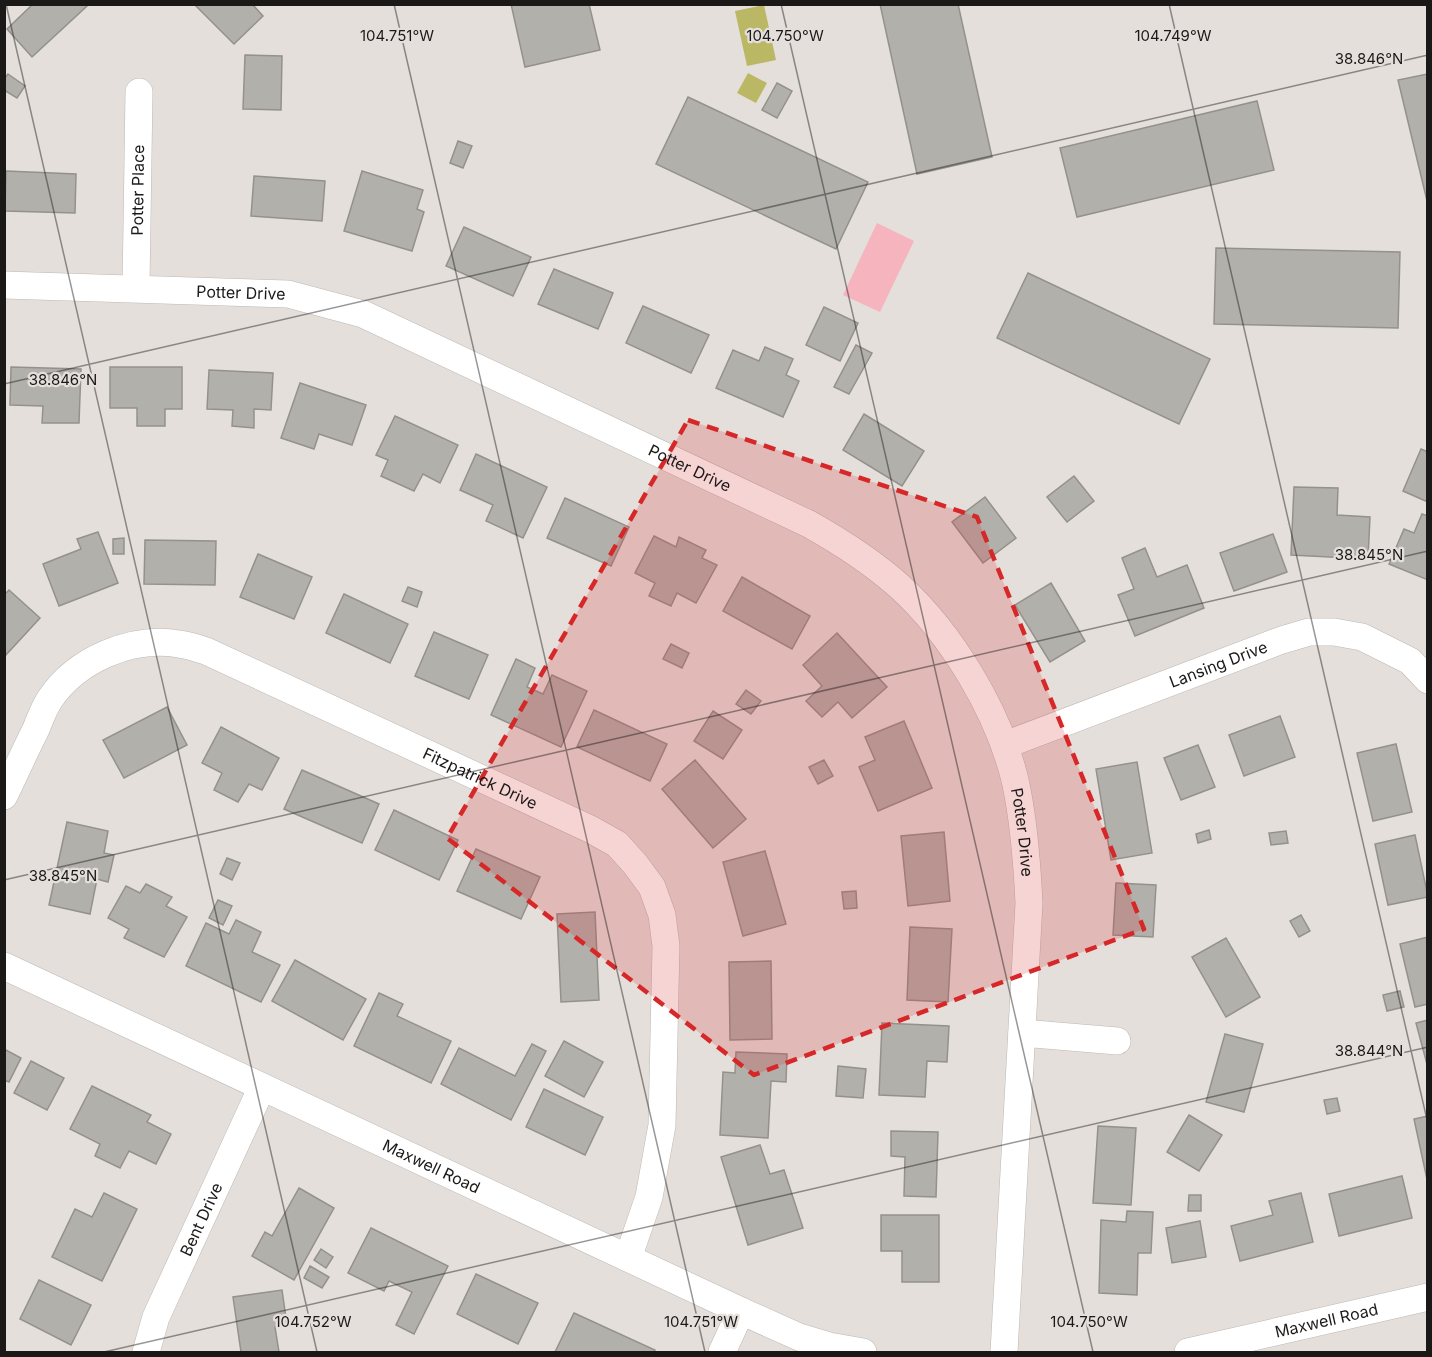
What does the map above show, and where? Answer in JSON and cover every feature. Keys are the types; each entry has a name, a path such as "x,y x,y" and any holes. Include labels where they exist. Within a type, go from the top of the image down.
{"street":[{"name":"Potter Place","path":"136,288 139,92"},
{"name":"Potter Drive","path":"4,285 288,294 363,314 809,524 845,544 874,565 900,587 928,616 954,651 974,684 1005,745 1022,820 1029,903 1004,1353"},
{"name":"Lansing Drive","path":"1005,745 1282,640 1309,632 1334,632 1362,637 1410,661 1428,680"},
{"name":"Fitzpatrick Drive","path":"4,795 49,700 65,681 84,665 131,646 154,643 179,644 206,651 590,829 617,844 652,887 662,915 666,946 662,1125 649,1197 628,1258"},
{"name":"Maxwell Road","path":"4,966 741,1311 799,1337 863,1353"},
{"path":"1022,1033 1117,1041"},
{"name":"Bent Drive","path":"146,1353 156,1317 262,1087"},
{"name":"Maxwell Road","path":"1188,1353 1228,1348 1428,1297"},
{"path":"722,1353 741,1311"}],"highlighted area":[{"path":"688,420 977,517 1144,929 754,1075 447,838"}],"shaded area":[{"path":"764,5 776,60 747,66 735,11"},
{"path":"748,73 767,83 756,103 737,93"},
{"path":"877,223 914,241 880,312 843,295"}],"building":[{"path":"33,4 86,4 87,6 32,57 7,29"},
{"path":"194,4 252,4 263,16 234,44"},
{"path":"511,4 589,4 600,50 525,67"},
{"path":"880,4 958,4 992,157 917,174"},
{"path":"245,55 282,56 281,110 243,109"},
{"path":"8,74 25,86 17,98 4,90 4,79"},
{"path":"1428,74 1428,205 1398,80"},
{"path":"777,83 792,91 777,118 762,110"},
{"path":"688,97 868,182 836,249 656,164"},
{"path":"1257,101 1274,170 1077,217 1060,148"},
{"path":"458,141 472,146 463,168 450,163"},
{"path":"6,171 76,174 75,213 5,211"},
{"path":"362,171 423,190 417,209 424,212 412,251 344,231"},
{"path":"254,176 325,181 322,221 251,216"},
{"path":"464,227 531,257 513,296 446,266"},
{"path":"1216,248 1400,252 1398,328 1214,324"},
{"path":"554,269 613,293 598,329 538,304"},
{"path":"1028,273 1210,359 1179,424 997,338"},
{"path":"643,306 709,335 691,373 626,343"},
{"path":"824,307 858,323 840,361 806,345"},
{"path":"856,345 872,353 849,394 834,387"},
{"path":"765,347 793,359 786,375 799,381 783,417 716,388 733,350 759,361"},
{"path":"11,367 81,369 79,423 42,423 43,406 10,405"},
{"path":"110,367 182,367 182,409 165,409 165,426 137,426 137,408 110,408"},
{"path":"209,370 273,373 271,410 254,409 254,428 232,426 233,410 207,409"},
{"path":"300,383 366,405 352,445 319,434 314,449 281,438"},
{"path":"864,414 924,451 902,486 843,450"},
{"path":"395,416 458,445 440,483 423,474 414,491 381,476 388,460 376,455"},
{"path":"1421,449 1428,452 1428,502 1403,491"},
{"path":"476,454 547,487 523,538 486,521 493,505 460,490"},
{"path":"1074,476 1094,501 1067,522 1047,497"},
{"path":"1294,487 1338,488 1337,515 1370,517 1368,559 1291,555"},
{"path":"985,497 1016,538 983,563 952,522"},
{"path":"565,498 629,527 611,566 547,538"},
{"path":"1422,514 1428,516 1428,580 1389,564 1404,529 1414,533"},
{"path":"98,532 118,583 59,606 43,564 81,549 77,539"},
{"path":"1273,534 1287,572 1234,591 1220,553"},
{"path":"654,536 676,547 679,537 706,550 702,558 717,565 696,603 677,593 671,606 649,596 655,583 635,573"},
{"path":"124,538 124,554 113,554 113,539"},
{"path":"145,540 216,541 215,585 144,584"},
{"path":"1145,548 1157,577 1187,565 1204,608 1135,636 1118,595 1134,589 1122,558"},
{"path":"258,554 312,577 294,619 240,597"},
{"path":"742,577 810,616 792,649 723,611"},
{"path":"1051,583 1085,641 1050,662 1015,605"},
{"path":"408,587 422,592 417,607 402,601"},
{"path":"9,590 40,618 4,657 4,595"},
{"path":"344,594 408,624 390,663 326,633"},
{"path":"434,632 488,655 469,699 415,676"},
{"path":"837,633 887,687 852,718 838,702 822,717 806,701 822,686 803,665"},
{"path":"671,644 689,653 682,668 663,659"},
{"path":"516,659 535,668 527,687 543,694 552,675 587,691 561,747 491,715"},
{"path":"746,690 761,701 751,714 736,704"},
{"path":"167,707 187,745 124,778 103,740"},
{"path":"594,710 667,744 650,781 577,747"},
{"path":"713,711 742,730 723,759 694,741"},
{"path":"1280,716 1295,757 1244,776 1229,735"},
{"path":"904,721 932,788 878,811 859,767 875,760 865,737"},
{"path":"221,727 279,758 262,790 249,784 238,802 214,790 222,773 202,763"},
{"path":"1396,744 1412,812 1373,821 1357,753"},
{"path":"1198,745 1215,787 1181,800 1164,758"},
{"path":"695,760 746,819 713,848 662,789"},
{"path":"824,760 833,776 818,784 809,767"},
{"path":"1137,762 1152,853 1111,860 1096,769"},
{"path":"302,770 379,804 362,843 284,809"},
{"path":"394,810 458,840 439,880 375,850"},
{"path":"67,822 108,831 104,853 114,855 108,882 97,879 90,914 49,905"},
{"path":"1209,830 1211,839 1198,843 1196,834"},
{"path":"1286,831 1288,843 1271,845 1269,833"},
{"path":"944,832 950,901 908,906 901,836"},
{"path":"1415,835 1428,897 1388,905 1375,844"},
{"path":"476,849 540,877 521,919 457,891"},
{"path":"765,851 786,924 743,936 723,862"},
{"path":"227,858 240,863 232,880 220,874"},
{"path":"1116,883 1156,885 1153,937 1113,935"},
{"path":"146,884 172,897 166,906 187,917 164,957 124,938 129,929 108,918 126,886 140,893"},
{"path":"856,891 857,908 844,909 842,892"},
{"path":"218,900 232,906 223,925 209,918"},
{"path":"595,912 599,1000 561,1002 557,914"},
{"path":"1301,915 1310,931 1299,937 1290,921"},
{"path":"236,920 261,932 252,952 280,965 261,1002 186,966 206,923 229,934"},
{"path":"910,927 952,929 948,1002 907,1000"},
{"path":"1428,937 1428,1004 1415,1007 1400,944"},
{"path":"1226,938 1260,997 1226,1017 1192,957"},
{"path":"295,960 366,999 343,1040 272,1001"},
{"path":"771,961 772,1039 730,1040 729,962"},
{"path":"1400,991 1404,1007 1387,1011 1383,995"},
{"path":"379,993 403,1004 397,1016 451,1041 431,1083 354,1046"},
{"path":"1428,1020 1428,1068 1416,1023"},
{"path":"882,1023 949,1026 947,1062 927,1061 925,1097 879,1095"},
{"path":"1225,1034 1263,1044 1244,1112 1206,1102"},
{"path":"564,1041 603,1062 584,1097 545,1076"},
{"path":"532,1044 546,1051 511,1120 441,1084 459,1048 515,1076"},
{"path":"4,1049 21,1058 9,1082 4,1080"},
{"path":"736,1052 787,1054 786,1082 771,1081 768,1138 720,1135 723,1072 735,1073"},
{"path":"31,1061 64,1078 47,1110 14,1093"},
{"path":"838,1066 866,1069 863,1098 836,1096"},
{"path":"92,1086 151,1115 147,1122 171,1134 156,1164 129,1151 120,1168 95,1156 100,1144 70,1129"},
{"path":"544,1089 603,1117 585,1155 526,1127"},
{"path":"1337,1098 1340,1111 1327,1114 1324,1100"},
{"path":"1189,1115 1222,1135 1199,1171 1167,1152"},
{"path":"1428,1116 1428,1184 1414,1119"},
{"path":"1098,1126 1136,1128 1131,1205 1093,1203"},
{"path":"891,1131 938,1132 936,1197 904,1196 905,1157 891,1156"},
{"path":"760,1145 770,1174 784,1170 803,1228 748,1245 721,1157"},
{"path":"1402,1176 1412,1218 1339,1236 1329,1194"},
{"path":"299,1188 334,1208 294,1280 252,1256 265,1232 272,1236"},
{"path":"104,1193 137,1209 102,1281 52,1257 75,1209 92,1217"},
{"path":"1301,1193 1313,1242 1240,1261 1231,1226 1273,1215 1269,1201"},
{"path":"1189,1195 1201,1195 1201,1211 1188,1211"},
{"path":"1127,1211 1153,1212 1151,1253 1138,1253 1137,1295 1099,1293 1101,1220 1126,1222"},
{"path":"881,1215 939,1215 939,1282 902,1282 902,1251 881,1251"},
{"path":"1200,1221 1206,1257 1172,1263 1166,1228"},
{"path":"371,1228 448,1266 414,1334 396,1325 412,1292 389,1281 384,1291 348,1273"},
{"path":"321,1249 333,1257 326,1268 314,1260"},
{"path":"310,1266 329,1277 322,1288 304,1278"},
{"path":"476,1274 538,1303 518,1344 457,1314"},
{"path":"39,1280 91,1305 71,1345 20,1319"},
{"path":"282,1290 287,1325 275,1327 279,1352 241,1352 233,1297"},
{"path":"574,1313 655,1350 654,1352 555,1352"}]}
